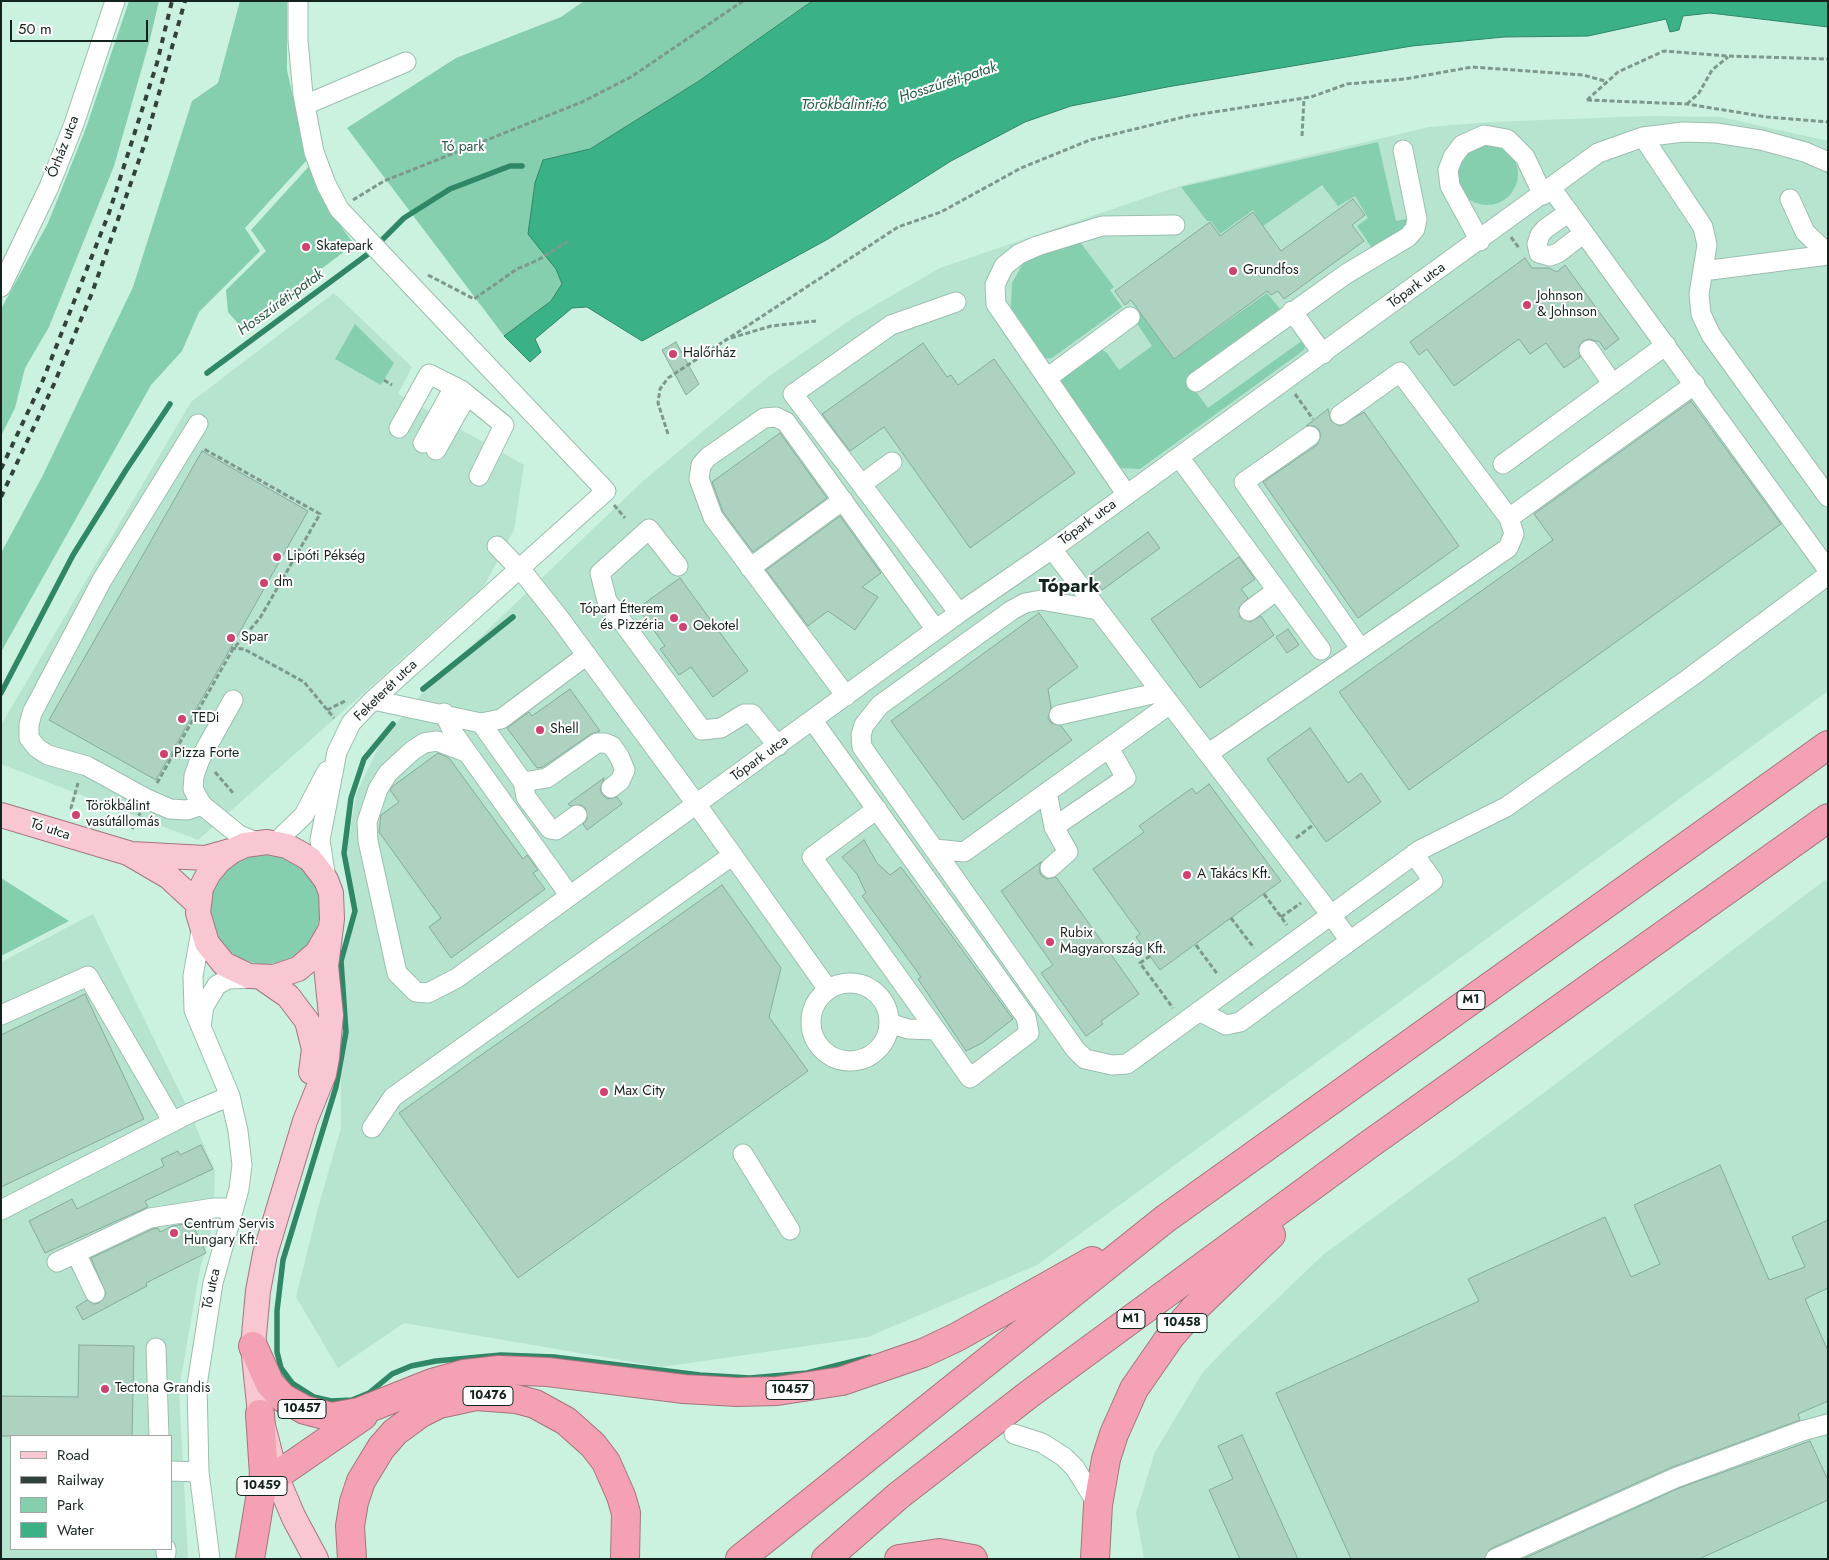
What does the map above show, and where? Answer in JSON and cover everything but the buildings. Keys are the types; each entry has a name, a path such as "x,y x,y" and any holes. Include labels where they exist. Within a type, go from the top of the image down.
{"highway":[{"name":"M1","path":"740,1559 1165,1219 1828,745"},
{"name":"M1","path":"826,1559 898,1496 1028,1395 1367,1146 1828,818"},
{"name":"10458","path":"1096,1559 1098,1505 1106,1459 1122,1414 1134,1389 1170,1337 1225,1278 1367,1146"},
{"name":"10457","path":"253,1346 270,1384 283,1398 305,1410 332,1417 345,1416 464,1374 499,1370 548,1372 640,1385 737,1392 787,1390 842,1381 879,1370 957,1337 1165,1219"},
{"name":"10476","path":"352,1559 350,1526 354,1502 361,1481 380,1448 395,1432 421,1413 439,1404 476,1396 516,1399 535,1404 566,1421 593,1445 606,1462 615,1480 626,1513 625,1559"},
{"name":"10457","path":"276,1476 381,1404"},
{"name":"10459","path":"250,1559 264,1475 260,1414"},
{"path":"898,1559 939,1553 973,1559"}],"main road":[{"name":"Tó utca","path":"1,815 128,853 205,858 232,851"},
{"path":"305,1121 314,1049 310,1029 296,1003 262,978 242,973 224,964 214,954 201,931 198,904 201,888 209,874 219,861 232,851 267,843 300,851 315,864 326,880 333,906 326,966 331,1015 330,1040 324,1074 305,1121 264,1254 258,1291 253,1346 260,1414 276,1476 294,1518 316,1559"},
{"name":"Tó utca","path":"128,853 169,877 198,904"},
{"path":"262,978 287,974 308,962 324,943 329,932"}],"street":[{"name":"Őrház utca","path":"1,287 49,187 74,124 115,1"},
{"path":"298,1 298,40 305,105 314,152 326,184 339,209 402,276"},
{"path":"305,105 406,62"},
{"name":"Tópark utca","path":"466,752 437,742 424,742 400,760 388,773 371,805 367,822 368,842 397,973 416,992 428,993 441,988 697,805 959,613 1052,549 1480,241 1598,153 1643,137 1683,132 1716,133 1770,142 1805,152 1828,162"},
{"path":"1480,241 1450,186 1448,170 1453,157 1462,145 1473,138 1484,135 1507,139 1525,157 1547,192 1569,212 1828,570"},
{"path":"1643,137 1703,227 1707,245 1699,294 1701,314 1711,335 1828,497"},
{"path":"1196,382 1292,311 1346,274 1408,237 1414,229 1417,220 1403,150"},
{"path":"1790,199 1805,232 1828,254"},
{"path":"1569,212 1545,229 1540,236 1536,244 1540,253 1550,256 1558,254 1584,232"},
{"path":"1127,495 996,304 995,285 1004,266 1019,254 1028,250 1102,226 1175,225"},
{"path":"1703,271 1828,254"},
{"name":"Feketerét utca","path":"326,880 320,840 337,752 351,723 373,700 606,491 435,308 402,276"},
{"path":"956,302 891,325 793,394 959,613"},
{"path":"1292,311 1323,354"},
{"path":"1047,378 1130,317"},
{"path":"1503,464 1666,345"},
{"path":"1589,350 1612,383"},
{"path":"1209,753 1508,548 1514,534 1509,518 1400,372 1340,415"},
{"path":"454,387 417,439 429,374 454,387 504,425 479,476"},
{"path":"1509,518 1695,384"},
{"path":"846,696 713,517 699,479 701,465 708,458 764,418 776,417 789,425 936,630"},
{"path":"1312,428 1244,482 1360,648"},
{"path":"193,432 102,580 32,713 29,738 37,748 48,755 87,766 147,799 170,809 187,810 202,805"},
{"path":"1180,457 1321,650"},
{"path":"862,484 892,462"},
{"path":"750,568 843,500"},
{"path":"678,566 649,529 600,573 607,601 702,730 721,728 744,714 752,714 778,746"},
{"path":"498,546 520,570 587,655 697,805 827,988"},
{"path":"1052,549 1209,753 1350,941"},
{"path":"1098,610 1055,601 1041,600 1025,603 880,705 870,715 861,735 862,747 1074,1049 1085,1059 1112,1065 1127,1064 1414,854 1506,807 1688,679 1828,575"},
{"path":"1249,611 1277,590"},
{"path":"373,700 444,713 481,723 501,719 587,655"},
{"path":"1059,715 1166,698"},
{"path":"956,882 964,852 1109,748 1166,698"},
{"path":"233,700 200,759 194,776 193,789 202,805 240,835 267,843 304,815 337,752"},
{"path":"444,713 450,729 570,896"},
{"path":"813,721 877,809 1026,1017 1029,1033 970,1078 812,857 877,809"},
{"path":"481,723 523,782 526,797 550,829 556,830 577,815"},
{"path":"523,782 547,778 597,743 605,743 612,746 625,770 620,781 611,788"},
{"path":"1054,827 1126,778 1109,748"},
{"path":"1047,792 1054,827 1068,852 1050,868"},
{"path":"935,849 964,852"},
{"path":"1199,1011 1226,1025 1240,1022 1433,881 1414,854"},
{"path":"372,1128 393,1097 733,855"},
{"name":"Tó utca","path":"201,931 192,976 194,1010 230,1096 238,1130 242,1165 241,1181 213,1283 199,1360 197,1408 199,1472 210,1559"},
{"path":"1,1015 88,976 173,1122"},
{"path":"201,1028 204,1006 217,985 228,980 262,978"},
{"path":"844,982 861,984 876,992 886,1006 889,1023 885,1040 873,1053 858,1060 836,1059 818,1047 810,1027 813,1005 827,988 844,982"},
{"path":"889,1023 908,1029 936,1030"},
{"path":"1,1210 173,1122 230,1096"},
{"path":"743,1154 790,1230"},
{"path":"57,1262 150,1218 217,1208 234,1208"},
{"path":"76,1253 95,1293"},
{"path":"156,1348 159,1435"},
{"path":"1495,1559 1676,1478 1802,1431 1828,1424"},
{"path":"1014,1434 1042,1443 1064,1457 1075,1468 1098,1505"},
{"path":"172,1471 199,1472"}],"path":[{"path":"339,209 384,181 582,102 630,77 743,1"},
{"path":"1828,59 1728,56 1664,51 1618,72 1587,100 1687,104 1767,117 1828,122"},
{"path":"1687,104 1699,93 1712,70 1728,56"},
{"path":"668,434 658,403 660,389 668,378 898,228 941,212 1021,168 1081,143 1188,116 1304,98 1348,84 1405,79 1472,67 1583,74 1606,81"},
{"path":"1302,136 1304,98"},
{"path":"402,276 412,267 474,298 517,269 538,260 570,240"},
{"path":"727,339 772,326 816,321"},
{"path":"384,380 392,385"},
{"path":"1286,380 1312,428"},
{"path":"156,784 232,648 260,618 320,514 193,432"},
{"path":"615,506 625,518"},
{"path":"232,648 244,649 304,682 334,718"},
{"path":"327,710 349,699"},
{"path":"76,815 71,808 76,787 87,766"},
{"path":"1281,849 1313,824"},
{"path":"1281,917 1314,893"},
{"path":"1264,894 1298,939"},
{"path":"1231,918 1266,963"},
{"path":"1196,945 1229,989"},
{"path":"1150,956 1140,963 1184,1023"}],"shaded area":[{"path":"1649,116 1721,117 1828,141 1828,691 1037,1265 868,1337 662,1367 404,1323 338,1368 296,1297 318,1208 341,1128 340,960 357,914 347,850 356,794 382,740 423,692 642,482 768,377 853,318 940,268 1180,186 1429,127 1491,122"},
{"path":"334,293 412,367 398,394 524,465 514,530 484,586 198,840 1,764 1,725 191,402"},
{"path":"1825,880 1828,883 1828,1559 1144,1559 1136,1513 1155,1452 1203,1372 1234,1340 1324,1254 1541,1095"},
{"path":"93,914 190,1113 215,1171 213,1224 200,1269 179,1389 188,1559 1,1559 1,962"}],"green space":[{"path":"129,1 159,1 114,166 49,327 25,368 15,408 1,436 1,309 48,223 86,128"},
{"path":"240,1 287,1 287,70 307,160 245,228 260,251 199,312 182,351 151,385 1,652 1,553 42,477 133,287 192,101 218,83"},
{"name":"Tó park","path":"584,1 811,1 699,81 590,149 543,160 556,269 562,285 551,301 504,336 347,128 456,58 561,17"},
{"path":"1378,142 1396,221 1411,218 1410,226 1374,251 1357,226 1368,218 1355,196 1338,206 1322,185 1263,226 1253,210 1220,234 1211,221 1207,221 1181,187"},
{"path":"1487,143 1499,145 1509,152 1516,162 1518,174 1516,186 1509,196 1499,203 1487,205 1475,203 1465,196 1458,186 1456,174 1458,162 1465,152 1475,145"},
{"name":"Skatepark","path":"311,164 328,209 354,244 243,329 228,312 226,290 266,251 251,230"},
{"path":"1080,242 1114,287 1110,290 1122,307 1052,358 1044,359 1014,320 1011,306 1012,283 1026,258"},
{"path":"1267,293 1280,309 1186,378 1208,408 1303,340 1304,350 1140,469 1121,468 1062,384 1062,377 1101,349 1107,353 1119,370 1152,346 1136,322 1140,312 1174,359"},
{"path":"355,324 394,363 381,385 335,359"},
{"path":"265,854 286,858 304,870 316,888 320,909 316,930 304,948 286,960 265,964 244,960 226,948 214,930 210,909 214,888 226,870 244,858"},
{"path":"1,878 69,921 1,956"}],"water":[{"name":"Törökbálinti-tó","path":"812,1 1828,1 1828,27 1710,13 1683,16 1679,30 1670,32 1666,19 1588,36 1504,37 1412,46 1167,87 1071,106 1025,122 951,161 828,239 642,341 587,307 572,308 535,339 541,352 530,362 504,336 551,301 562,284 556,269 528,234 535,183 543,160 590,149 699,81"}],"waterway":[{"name":"Hosszúréti-patak","path":"207,373 368,254 404,218 450,189 510,166 522,166"},
{"name":"Hosszúréti-patak","path":"1,693 73,555 170,404"},
{"path":"423,689 513,617"},
{"path":"393,724 364,759 351,798 344,853 355,911 341,961 346,1032 336,1087 283,1260 277,1311 277,1352 281,1368 292,1383 314,1397 331,1401 352,1400 369,1393 392,1374 411,1366 436,1361 501,1355 554,1357 700,1375 750,1378 807,1373 870,1357"}],"railway":[{"path":"1,469 43,380 109,213 157,63 172,1"},
{"path":"1,497 54,384 92,293 145,143 185,1"}],"place":[{"name":"Skatepark","path":"306,247"},
{"name":"Grundfos","path":"1233,271"},
{"name":"Johnson & Johnson","path":"1527,305"},
{"name":"Halőrház","path":"673,354"},
{"name":"Lipóti Pékség","path":"277,557"},
{"name":"dm","path":"264,583"},
{"name":"Tópart Étterem és Pizzéria","path":"674,618"},
{"name":"Oekotel","path":"683,627"},
{"name":"Spar","path":"231,638"},
{"name":"TEDi","path":"182,719"},
{"name":"Shell","path":"540,730"},
{"name":"Pizza Forte","path":"164,754"},
{"name":"Törökbálint vasútállomás","path":"76,815"},
{"name":"A Takács Kft.","path":"1187,875"},
{"name":"Rubix Magyarország Kft.","path":"1050,942"},
{"name":"Max City","path":"604,1092"},
{"name":"Centrum Servis Hungary Kft.","path":"174,1233"},
{"name":"Tectona Grandis","path":"105,1389"}],"district":[{"name":"Tópark","path":"1069,587"}]}
